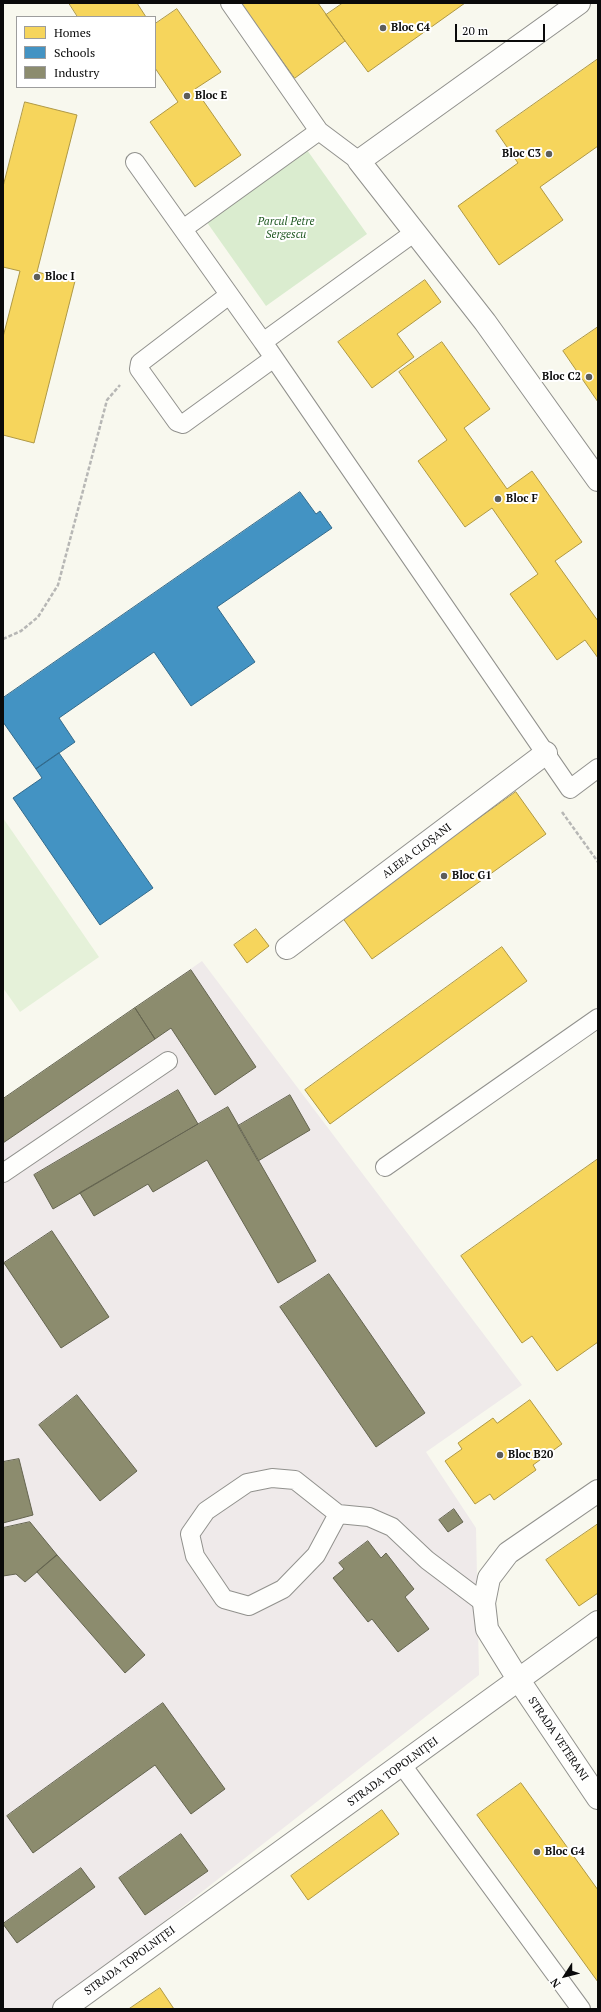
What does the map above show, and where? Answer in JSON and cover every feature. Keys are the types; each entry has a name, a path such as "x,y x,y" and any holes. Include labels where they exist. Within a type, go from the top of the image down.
{"street":[{"path":"579,3 359,162 485,322 598,480"},
{"name":"ALEEA CLOȘANI","path":"287,948 546,754"},
{"path":"518,1679 487,1629 484,1603 489,1578 508,1553 598,1491"},
{"name":"STRADA TOPOLNIȚEI","path":"64,2009 598,1622"},
{"name":"STRADA VETERANI","path":"518,1679 598,1798"}],"lane":[{"path":"230,3 319,131 359,162"},
{"path":"184,229 319,131"},
{"path":"135,162 263,342 570,789 598,768"},
{"path":"263,342 415,232"},
{"path":"230,295 140,363 140,369 177,422 183,424 274,358"},
{"path":"385,1167 598,1018"},
{"path":"3,1173 168,1061"},
{"path":"338,1514 316,1555 283,1589 249,1606 224,1599 195,1556 190,1534 206,1511 247,1483 272,1478 295,1480 338,1514 369,1517 392,1527 427,1560 484,1603"},
{"path":"402,1765 580,2009"}],"path":[{"path":"3,639 21,632 38,617 58,586 107,400 114,390 140,369"}],"shaded area":[{"path":"202,961 522,1385 426,1452 476,1528 479,1675 52,2009 3,2009 3,1101"}],"green space":[{"name":"Parcul Petre Sergescu","path":"307,150 367,234 266,306 206,221"},
{"path":"3,818 99,957 20,1012 3,988"}],"building: Homes":[{"path":"69,3 137,3 145,16 77,16"},
{"path":"241,3 318,3 345,41 295,78"},
{"name":"Bloc C4","path":"343,3 465,3 368,72 326,15"},
{"name":"Bloc E","path":"177,9 221,72 195,89 241,155 195,187 150,122 178,102 156,69 156,23"},
{"name":"Bloc C3","path":"598,59 598,146 540,187 563,220 499,265 458,206 518,163 496,131"},
{"name":"Bloc I","path":"25,102 77,115 37,272 75,281 34,443 3,435 3,337 20,271 3,267 3,187"},
{"path":"425,280 441,302 397,334 414,357 372,388 338,342"},
{"name":"Bloc C2","path":"598,327 598,402 563,351"},
{"name":"Bloc F","path":"442,342 490,409 464,428 507,489 532,471 582,542 555,561 598,621 598,658 585,640 557,660 510,594 538,574 492,508 465,527 418,461 447,440 399,372"},
{"name":"Bloc G1","path":"516,792 546,834 372,959 342,917"},
{"path":"256,929 269,946 247,963 234,945"},
{"path":"502,947 527,981 330,1124 305,1090"},
{"path":"598,1159 598,1342 557,1371 532,1336 522,1343 461,1256"},
{"name":"Bloc B20","path":"530,1400 562,1444 533,1465 536,1470 494,1500 490,1494 475,1504 445,1461 462,1449 458,1443 493,1418 497,1423"},
{"path":"598,1524 598,1593 579,1606 546,1560"},
{"name":"Bloc G4","path":"521,1783 598,1890 598,1982 477,1815"},
{"path":"382,1810 399,1834 308,1900 291,1876"},
{"path":"160,1988 174,2009 129,2009"}],"building: Schools":[{"path":"300,492 316,514 320,511 332,528 217,607 255,662 191,706 154,652 59,718 75,742 36,769 3,722 3,698"},
{"path":"59,753 153,888 100,925 13,798 42,778 36,769"}],"building: Industry":[{"path":"191,970 256,1067 215,1095 171,1028 155,1039 135,1008"},
{"path":"135,1008 155,1039 3,1143 3,1099"},
{"path":"178,1090 198,1124 53,1209 34,1175"},
{"path":"290,1095 310,1130 258,1161 238,1126"},
{"path":"228,1107 316,1261 278,1283 207,1160 153,1192 148,1184 94,1216 80,1193"},
{"path":"52,1231 109,1317 61,1348 4,1263"},
{"path":"329,1274 425,1413 376,1447 280,1307"},
{"path":"77,1395 137,1471 100,1501 39,1425"},
{"path":"19,1459 33,1515 3,1523 3,1462"},
{"path":"454,1509 463,1522 448,1532 439,1520"},
{"path":"30,1522 57,1555 25,1582 16,1574 3,1576 3,1528"},
{"path":"368,1541 381,1558 386,1553 414,1589 405,1597 429,1629 398,1652 372,1619 368,1622 333,1578 344,1569 339,1563"},
{"path":"57,1555 145,1655 125,1673 37,1572"},
{"path":"163,1703 225,1789 191,1814 155,1765 33,1853 7,1816"},
{"path":"181,1834 208,1871 145,1915 119,1878"},
{"path":"81,1868 95,1887 17,1943 3,1924"}],"place":[{"name":"Bloc C4","path":"383,28"},
{"name":"Bloc E","path":"187,96"},
{"name":"Bloc C3","path":"549,154"},
{"name":"Bloc I","path":"37,277"},
{"name":"Bloc C2","path":"589,377"},
{"name":"Bloc F","path":"498,499"},
{"name":"Bloc G1","path":"444,876"},
{"name":"Bloc B20","path":"500,1455"},
{"name":"Bloc G4","path":"537,1852"}]}
